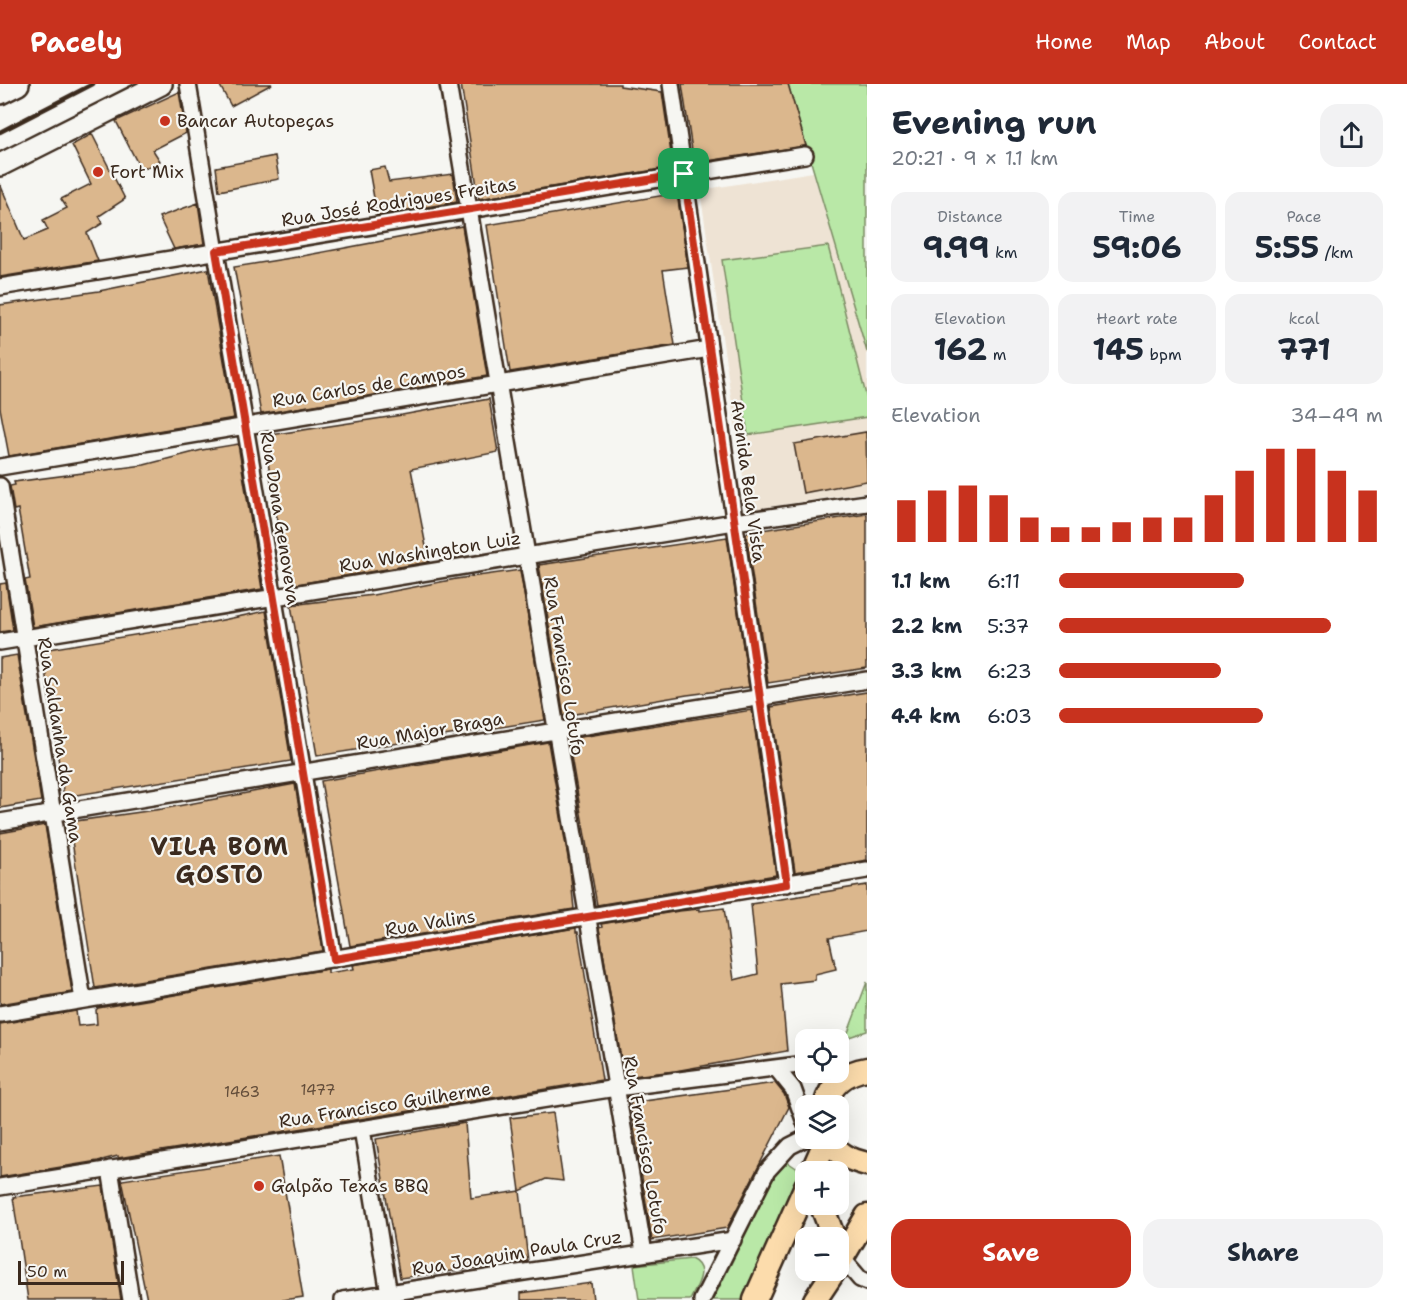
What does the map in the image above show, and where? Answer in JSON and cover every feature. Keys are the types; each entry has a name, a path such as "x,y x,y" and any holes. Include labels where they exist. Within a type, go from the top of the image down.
{"main road":[{"path":"0,93 18,84"},
{"path":"0,165 160,84"},
{"path":"828,1095 835,1085 855,1068"},
{"path":"836,1149 840,1154 854,1161 867,1164"},
{"path":"755,1300 795,1211"},
{"path":"849,1241 867,1216"},
{"path":"815,1300 825,1281"}],"street":[{"name":"Rua Dona Genoveva","path":"188,84 334,959"},
{"name":"Rua Francisco Lotufo","path":"448,84 644,1253"},
{"name":"Avenida Bela Vista","path":"671,84 787,884"},
{"name":"Rua José Rodrigues Freitas","path":"0,287 805,155"},
{"name":"Rua Carlos de Campos","path":"0,467 709,349"},
{"name":"Rua Saldanha da Gama","path":"0,486 83,1000"},
{"name":"Rua Washington Luiz","path":"0,642 867,502"},
{"name":"Rua Major Braga","path":"0,822 867,680"},
{"name":"Rua Valins","path":"0,1014 867,870"},
{"name":"Rua Francisco Guilherme","path":"0,1187 616,1088 795,1065"},
{"path":"776,1068 795,1095"},
{"path":"362,1129 390,1296"},
{"path":"702,1300 767,1171 795,1144"},
{"path":"110,1169 131,1300"},
{"name":"Rua Joaquim Paula Cruz","path":"343,1300 390,1296 733,1240"},
{"path":"849,1268 860,1279 867,1282"}],"shaded area":[{"path":"813,172 867,352 867,492 748,510 700,190"}],"green space":[{"path":"788,84 867,84 867,352"},
{"path":"828,246 867,399 867,417 748,435 722,260"},
{"path":"867,982 867,1031 849,1037 849,1030"},
{"path":"783,1159 795,1167 795,1196 747,1300 713,1300"},
{"path":"691,1259 697,1263 701,1272 690,1300 639,1300 634,1265"}],"building":[{"path":"219,84 272,84 231,106"},
{"path":"461,84 620,84 620,86 662,92 673,167 479,199"},
{"path":"682,84 788,84 806,146 694,163"},
{"path":"179,92 186,133 153,150 160,161 141,170 116,121"},
{"path":"92,134 125,199 99,216 103,223 87,233 98,261 0,277 0,184 24,240 48,230 43,220 67,208 61,199 91,184 72,145"},
{"path":"275,156 279,179 219,191 216,167"},
{"path":"385,167 389,182 453,174 457,202 377,215 369,170"},
{"path":"677,193 688,267 663,270 675,345 510,372 487,225"},
{"path":"198,203 204,244 174,249 159,217"},
{"path":"462,226 487,376 261,414 234,267"},
{"path":"208,269 234,418 9,456 0,408 0,305 99,291"},
{"path":"489,399 498,452 411,469 429,562 291,585 283,536 276,514 264,436"},
{"path":"866,432 867,481 803,493 794,444"},
{"path":"238,444 262,589 33,627 25,580 30,579 18,509 14,510 10,486 15,485 14,482 144,465 202,450"},
{"path":"867,514 867,668 768,683 746,534"},
{"path":"727,537 749,687 564,716 539,565"},
{"path":"520,570 545,720 317,756 291,605 373,595 456,579"},
{"path":"6,583 13,630 0,632 0,584"},
{"path":"266,611 291,761 64,797 42,650 208,623"},
{"path":"17,655 41,801 0,808 0,658"},
{"path":"867,692 867,860 795,872 771,707"},
{"path":"752,710 776,875 597,905 568,739"},
{"path":"548,742 570,869 574,909 350,946 321,781"},
{"path":"295,784 323,951 95,988 69,822 162,809"},
{"path":"45,825 72,992 0,1004 0,833"},
{"path":"867,885 867,931 829,938 836,969 815,974 815,980 781,984 787,1051 675,1071 624,1077 599,928 602,927 601,924 679,911 724,908 734,980 758,974 751,904"},
{"path":"576,928 602,1080 118,1158 118,1156 0,1177 0,1024 76,1011 78,1026 97,1024 96,1010 98,1008 328,969 328,973 354,969 353,965"},
{"path":"775,1083 784,1094 789,1107 727,1228 652,1240 630,1103"},
{"path":"553,1113 563,1181 546,1179 520,1191 510,1118"},
{"path":"465,1123 471,1198 520,1191 528,1261 400,1278 376,1139"},
{"path":"279,1156 303,1297 283,1300 147,1300 122,1180"},
{"path":"103,1186 121,1300 28,1300 13,1197"},
{"path":"591,1283 593,1300 521,1300 521,1293"}],"railway":[{"path":"0,132 93,84"}],"place":[{"name":"Bancar Autopeças","path":"165,121"},
{"name":"Fort Mix","path":"98,172"},
{"name":"Galpão Texas BBQ","path":"259,1186"}],"district":[{"name":"VILA BOM GOSTO","path":"220,861"}],"route":[{"path":"684,174 787,884 334,959 216,251 684,174"}]}
